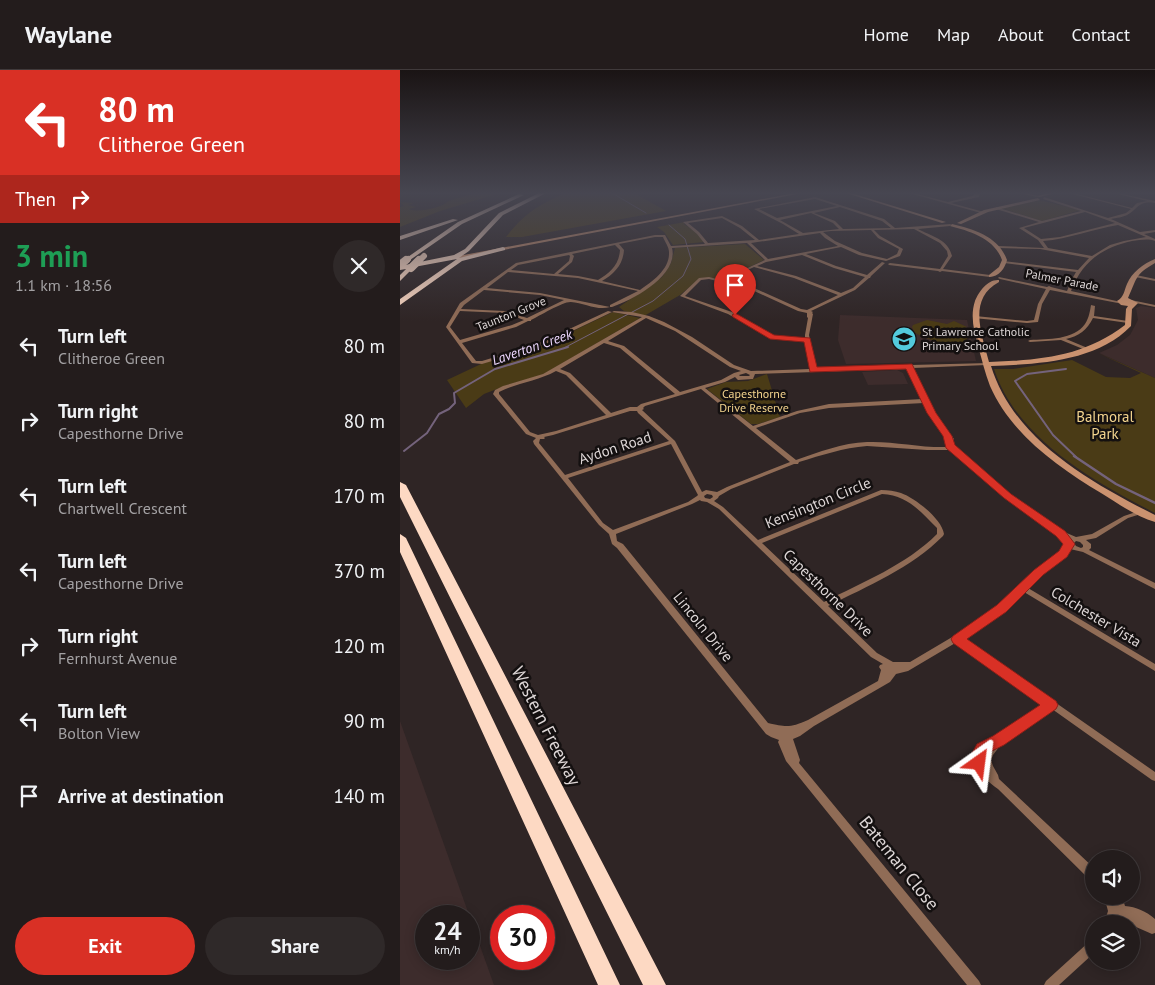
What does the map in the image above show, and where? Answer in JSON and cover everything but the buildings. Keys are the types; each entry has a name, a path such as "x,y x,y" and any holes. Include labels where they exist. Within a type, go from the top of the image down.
{"highway":[{"path":"400,265 441,236"},
{"path":"400,279 424,256 451,236"},
{"path":"400,303 457,259 480,236"},
{"path":"472,244 486,247"},
{"path":"400,265 457,259 503,249"},
{"path":"400,265 467,250"},
{"path":"438,255 457,259"},
{"name":"Western Freeway","path":"400,485 655,985"},
{"path":"400,538 609,985"}],"street":[{"path":"467,250 558,236"},
{"path":"503,249 572,236"},
{"path":"670,245 666,268 659,277 641,291 600,316 537,346 495,360 480,363 474,362 448,327 462,304 487,288 508,271 525,262 660,236 670,245 682,245 748,242 791,236"},
{"path":"699,236 707,244"},
{"path":"752,236 758,241"},
{"path":"825,236 842,246 888,262 989,279 998,278 1004,262 1003,254 999,247 982,236"},
{"path":"807,340 772,337 730,313 682,297 707,278 764,293 797,308 811,311 842,295 901,253 900,248 877,236"},
{"path":"929,236 942,242 949,249 950,256 940,270"},
{"path":"1035,236 1046,246 1046,249"},
{"path":"1040,240 1067,236"},
{"path":"1145,236 1155,240"},
{"path":"1070,292 1078,272 1092,257 1125,242 1150,238"},
{"path":"748,242 770,260"},
{"path":"599,281 612,272 620,260 622,250 616,244"},
{"path":"724,281 752,266 770,260 842,246"},
{"path":"999,247 1046,249 1092,257"},
{"path":"556,274 571,261 572,256 568,253"},
{"path":"803,254 835,267 869,277"},
{"path":"645,317 556,369 540,377 515,384 502,392 501,398 532,436 540,437 610,415 641,409 653,402 749,374 987,364 1048,359 1088,350 1109,341 1128,326 1127,302 1130,284 1143,268 1155,261"},
{"path":"1004,262 1078,272"},
{"path":"752,266 794,277 842,295"},
{"path":"508,271 556,274 599,281 641,291"},
{"path":"1136,276 1155,280"},
{"name":"Palmer Parade","path":"998,278 1127,302"},
{"path":"989,279 979,300 975,317 987,364 998,395 1032,438 1067,465 1155,519"},
{"path":"975,317 1027,322 1036,321 1040,304 1049,287"},
{"path":"487,288 540,294 612,308 645,317 681,330 734,367 749,374"},
{"name":"Taunton Grove","path":"460,342 486,336 529,320 569,300"},
{"path":"1127,302 1155,306"},
{"path":"1030,341 1062,338 1085,329 1092,316 1093,306"},
{"path":"458,310 506,312 529,320"},
{"path":"811,311 807,340 813,370"},
{"path":"1092,316 1128,322"},
{"path":"1062,338 1088,350"},
{"path":"604,341 622,347 679,394"},
{"path":"909,366 925,401 952,447 1008,496 1073,542 1155,586"},
{"path":"734,367 737,376"},
{"path":"556,369 568,374 610,415"},
{"path":"737,376 747,379 749,374"},
{"path":"701,388 796,463"},
{"path":"752,428 799,412 829,406 925,401"},
{"path":"641,409 673,442 691,478 708,496"},
{"name":"Lincoln Drive","path":"540,437 540,447 603,527 615,531 614,542 620,546 765,726 773,734 786,736"},
{"name":"Aydon Road","path":"564,477 673,442"},
{"path":"615,531 833,450 856,445 882,444 935,448 952,447"},
{"name":"Kensington Circle","path":"757,543 881,492 895,492 907,497 940,528 941,534 933,542 894,570 822,606"},
{"name":"Capesthorne Drive","path":"708,496 874,655 880,664 890,668"},
{"path":"786,736 800,733 811,723 882,683 891,676 890,668 900,671 958,639 1002,609 1046,566 1063,554 1073,542 1094,536 1139,510"},
{"path":"1063,554 1085,548 1094,536"},
{"name":"Colchester Vista","path":"1023,588 1155,668"},
{"path":"958,639 1155,777"},
{"path":"1051,705 999,740 991,750 986,761 988,768 1001,786 1085,868"},
{"name":"Bateman Close","path":"786,736 786,753 975,985"},
{"path":"1120,914 1155,928"},
{"path":"1050,985 1085,953"}],"shaded area":[{"path":"1141,306 1155,308 1155,378 1099,353 1117,345 1130,335 1138,320 1136,308"},
{"name":"St Lawrence Catholic Primary School","path":"840,315 967,320 976,361 846,364 838,340"},
{"path":"897,370 903,373 908,384 868,385 862,372"},
{"path":"400,721 466,905 415,905 415,970 480,970 480,946 494,985 400,985"}],"green space":[{"path":"507,236 529,236 522,237 506,237"},
{"path":"667,236 699,236 704,242 673,245"},
{"path":"745,244 764,260 724,279 699,279 680,295 644,316 624,311 619,307 662,277 671,263 675,248"},
{"path":"613,312 640,318 542,375 484,394 466,408 447,380 481,364 546,344"},
{"path":"927,320 947,324 954,321 967,327 961,329 967,333 968,338 963,342 949,345 915,333 913,325"},
{"name":"Balmoral Park","path":"1098,353 1155,378 1155,513 1083,472 1039,437 1020,417 1005,394 994,369 1013,369 1072,360 1106,377 1130,378 1141,373"},
{"name":"Capesthorne Drive Reserve","path":"767,374 780,417 758,424 751,424 707,389 726,382 748,381"}],"waterway":[{"name":"Laverton Creek","path":"564,348 653,301 683,276 691,259 685,239 681,236"},
{"name":"Laverton Creek","path":"404,451 427,433 439,414 449,409 455,403 454,393 495,369 568,347"},
{"path":"1066,369 1027,374 1015,381 1053,435 1076,457"},
{"path":"1074,456 1116,484 1155,503"}],"place":[{"name":"St Lawrence Catholic Primary School","path":"904,339"}],"route":[{"path":"735,315 772,337 788,340 807,340 813,370 909,366 925,401 947,436 952,449 1008,496 1060,533 1070,544 1063,554 1039,572 1002,609 958,639 1051,705 999,740 983,748 979,753 979,763"}]}
